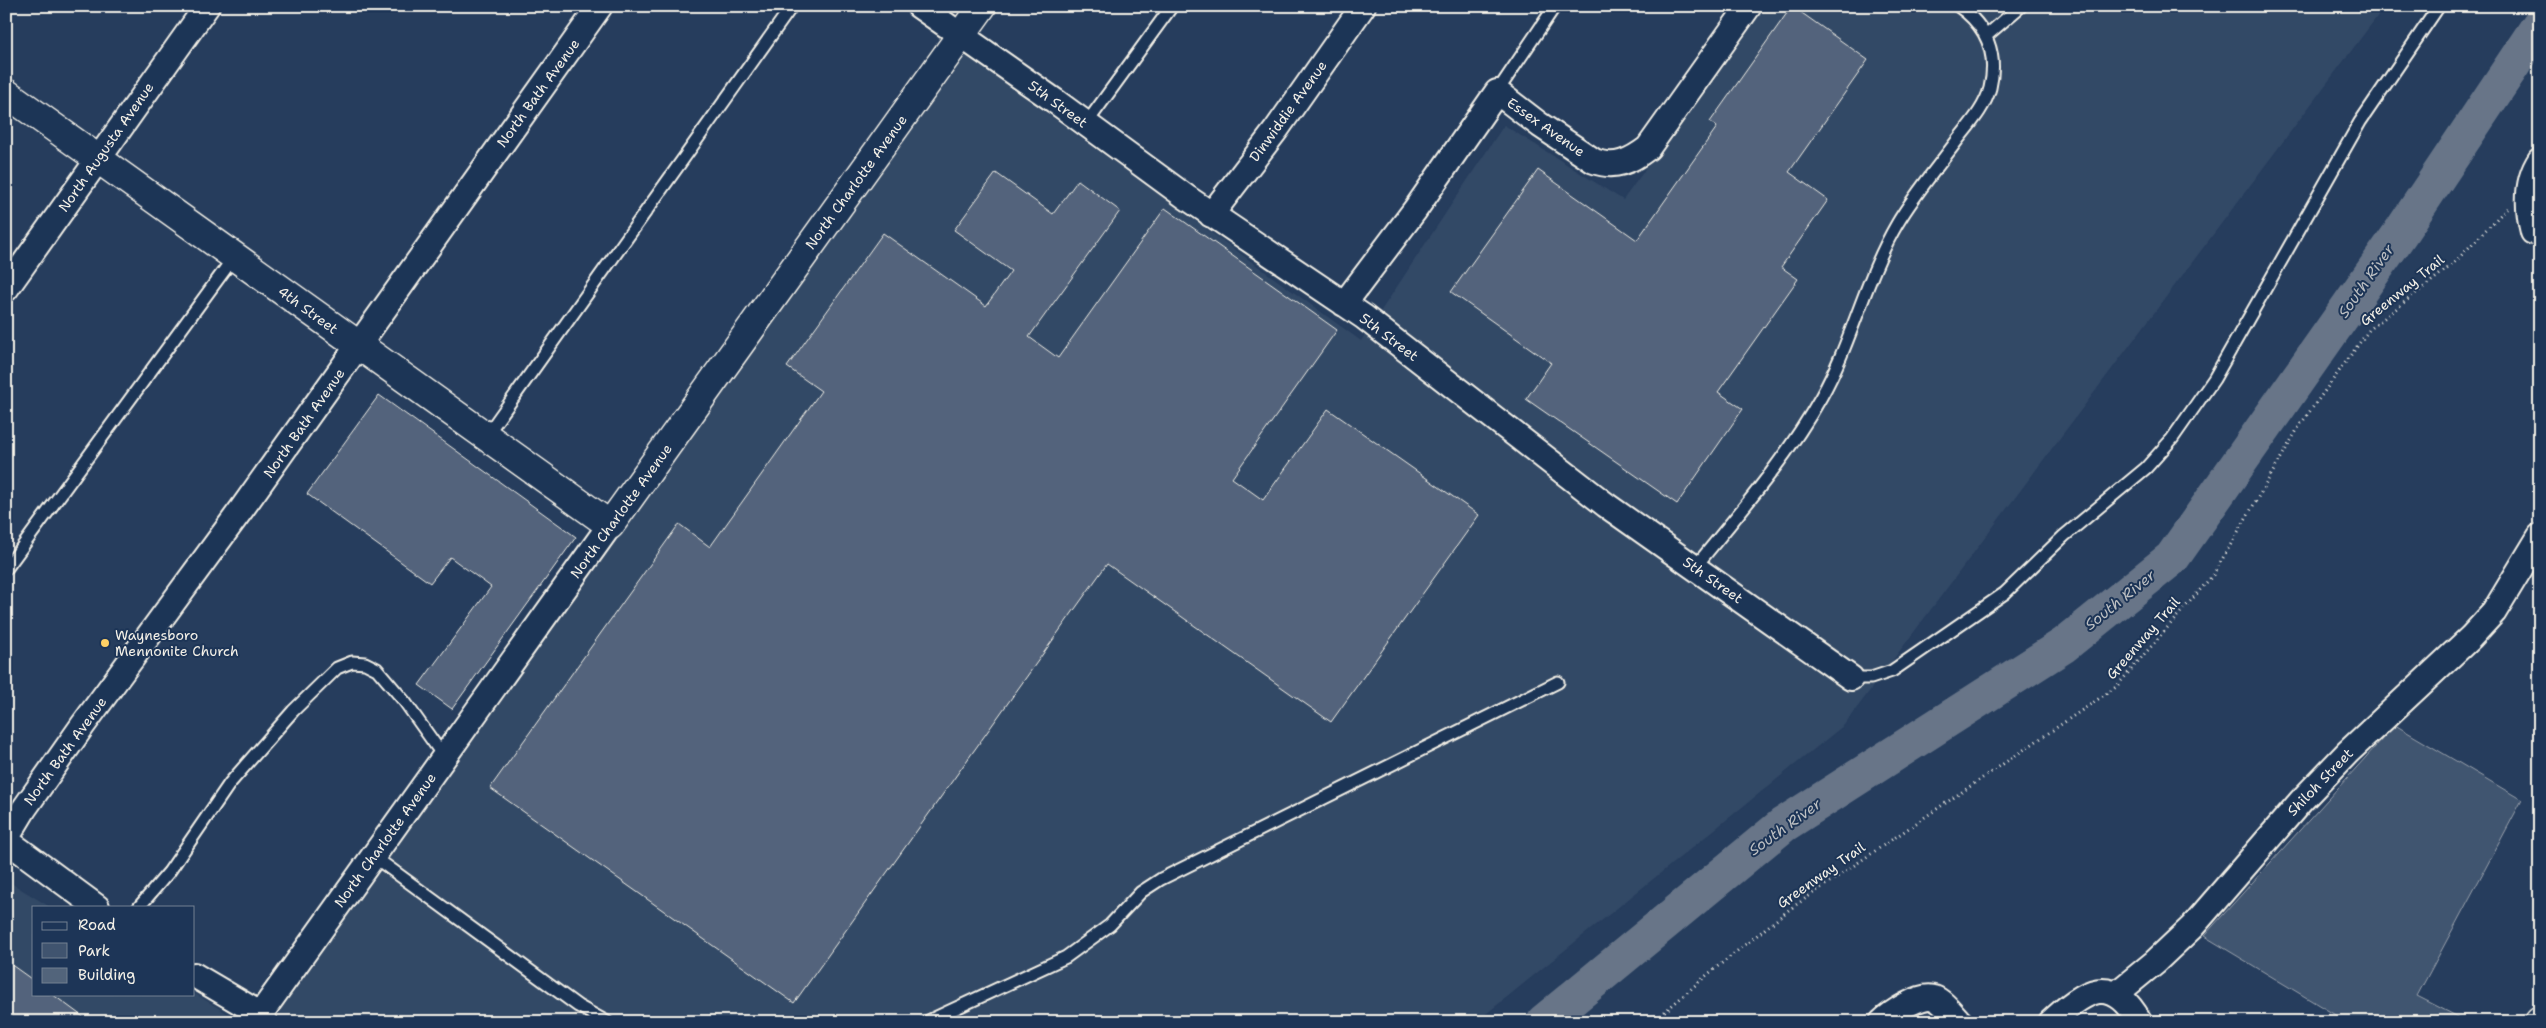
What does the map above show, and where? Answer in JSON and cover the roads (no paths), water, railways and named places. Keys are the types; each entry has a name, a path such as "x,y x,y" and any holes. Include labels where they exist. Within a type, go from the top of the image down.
{"street":[{"name":"North Augusta Avenue","path":"6,289 207,6"},
{"name":"North Bath Avenue","path":"6,840 24,809 78,732 241,510 600,6"},
{"name":"5th Street","path":"919,6 1211,215 1344,304 1606,505 1695,566 1851,678"},
{"name":"North Charlotte Avenue","path":"262,1019 373,856 982,6"},
{"name":"Dinwiddie Avenue","path":"1211,215 1276,130 1363,6"},
{"name":"Essex Avenue","path":"1344,304 1415,210 1497,92 1540,125 1594,161 1604,164 1620,164 1635,158 1648,148 1749,6"},
{"name":"4th Street","path":"6,93 610,525"},
{"path":"2533,232 2529,217 2530,185 2540,160"},
{"name":"Shiloh Street","path":"2116,994 2155,962 2192,927 2314,787 2348,752 2471,637 2494,612 2540,536"},
{"path":"6,840 96,906"},
{"path":"195,976 262,1019"},
{"path":"2051,1022 2085,994 2097,991 2116,994 2126,1000 2140,1022"},
{"path":"1882,1022 1904,1007 1930,997 1936,998 1960,1022"}],"lane":[{"path":"485,437 792,6"},
{"path":"1086,124 1172,6"},
{"path":"1497,92 1555,6"},
{"path":"1695,566 1749,501 1802,428 1821,396 1846,346 1870,279 1897,224 1917,193 1981,109 1989,90 1994,64 1986,36 1968,13 1958,6"},
{"path":"1986,36 2021,6"},
{"path":"1851,678 1871,678 1892,671 2005,593 2064,536 2146,468 2172,439 2214,379 2360,122 2439,6"},
{"path":"6,569 234,257"},
{"path":"140,906 169,872 230,783 294,711 337,668 352,662 365,663 377,669 405,702 444,757"},
{"path":"926,1022 1066,958 1110,925 1141,892 1161,879 1558,682"},
{"path":"373,856 578,1006 607,1022"}],"waterway":[{"name":"South River","path":"1544,1022 1783,825 2064,645 2172,558 2399,235 2540,24"}],"place":[{"name":"Waynesboro Mennonite Church","path":"105,643"}]}
